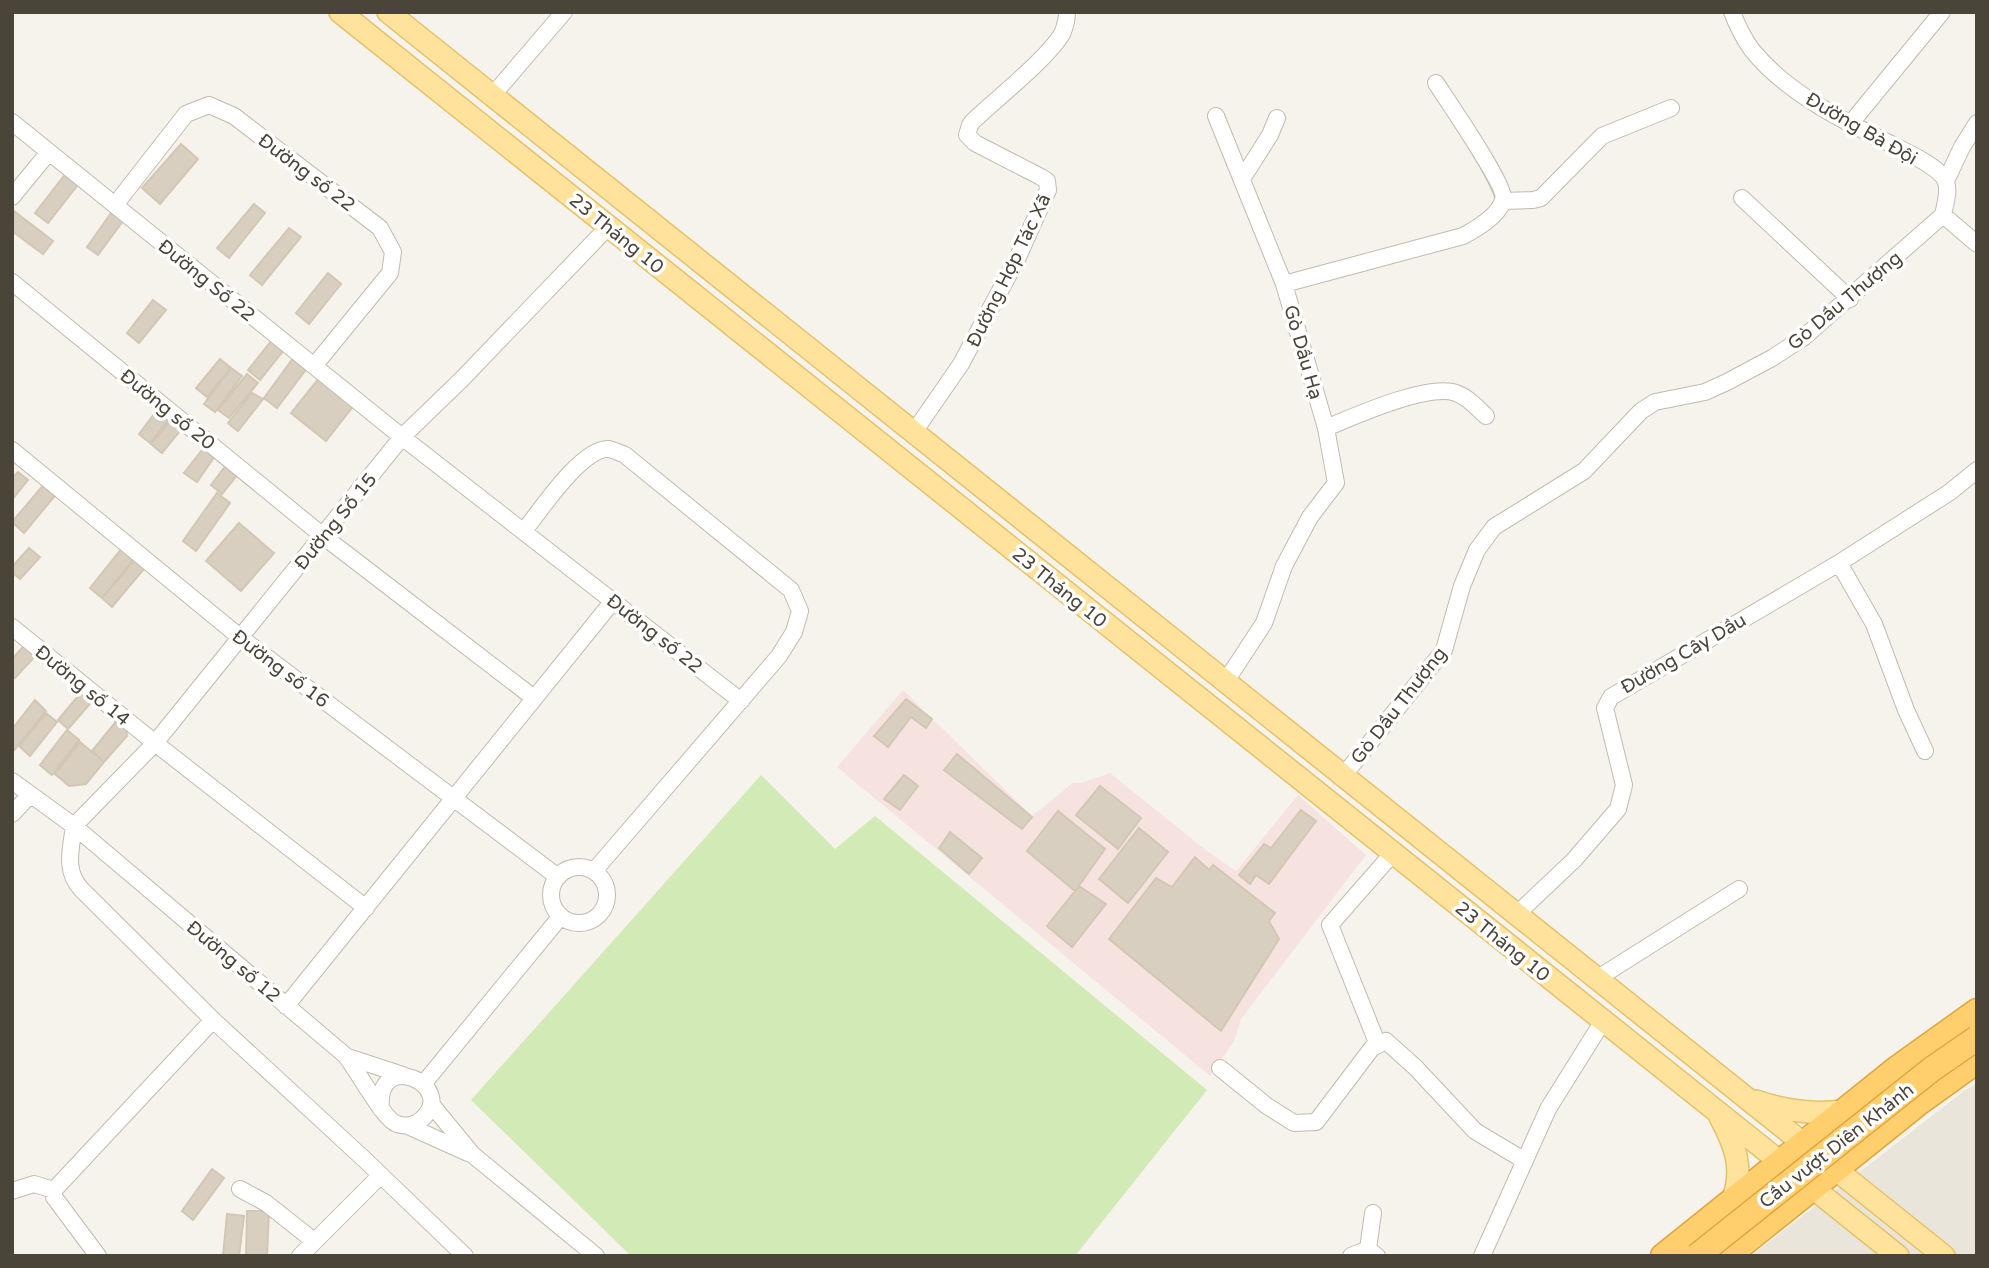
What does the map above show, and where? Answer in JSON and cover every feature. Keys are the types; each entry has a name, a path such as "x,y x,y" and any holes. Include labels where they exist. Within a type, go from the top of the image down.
{"highway":[{"path":"1663,1256 1895,1069 1977,1012"},
{"name":"Cầu vượt Diên Khánh","path":"1697,1256 1922,1077 1977,1038"},
{"path":"1728,1256 1920,1102 1977,1061"}],"main road":[{"name":"23 Tháng 10","path":"340,12 1898,1256"},
{"name":"23 Tháng 10","path":"388,12 1944,1256"},
{"path":"474,119 492,96"},
{"path":"1745,1097 1790,1111 1843,1111"},
{"path":"1716,1109 1738,1159 1739,1174 1733,1199"}],"street":[{"path":"492,96 564,12"},
{"name":"Đường Hợp Tác Xã","path":"914,432 961,365 1030,233 1048,190 1047,181 975,143 967,135 968,130 973,121 1060,37 1067,12"},
{"name":"Đường Bà Đội","path":"1732,12 1750,47 1767,66 1800,92 1851,123 1902,149 1936,171 1946,181"},
{"path":"1851,123 1942,12"},
{"path":"1436,83 1492,171 1504,195 1503,201 1541,198 1602,136 1671,108"},
{"name":"Đường số 22","path":"115,205 186,114 209,105 234,116 380,228 393,252 390,273 314,366"},
{"path":"1216,116 1284,284"},
{"path":"1242,179 1270,135 1277,118"},
{"name":"Đường Số 22","path":"12,122 402,438"},
{"path":"1977,123 1946,181 1948,187 1943,215 1977,244"},
{"path":"12,197 49,152"},
{"path":"1742,198 1850,299"},
{"name":"Gò Dầu Hạ","path":"1226,681 1264,623 1284,566 1310,517 1336,483 1326,428 1284,284 1463,236 1488,220 1503,201"},
{"name":"Gò Dầu Thượng","path":"1344,775 1444,650 1462,586 1477,550 1494,527 1584,471 1641,411 1655,402 1705,392 1727,383 1803,338 1943,215"},
{"name":"Đường Số 15","path":"74,826 155,743 402,438 609,226"},
{"name":"Đường số 20","path":"12,282 323,536 534,698"},
{"path":"1326,428 1393,402 1436,391 1460,394 1486,416"},
{"name":"Đường số 22","path":"402,438 741,701"},
{"path":"524,531 578,464 595,452 609,449 625,455 791,590 800,611 794,632 779,656 594,871"},
{"name":"Đường số 16","path":"12,450 241,638 558,877"},
{"name":"Đường Cây Dầu","path":"1518,913 1574,860 1618,809 1623,785 1605,708 1611,697 1839,563 1950,492 1977,470"},
{"path":"1839,563 1874,624 1906,710 1925,751"},
{"path":"286,1006 613,601"},
{"name":"Đường số 14","path":"12,627 366,908"},
{"path":"12,781 74,826 69,865 76,884 214,1020 465,1256"},
{"path":"12,814 30,795"},
{"name":"Đường số 12","path":"74,826 346,1056 381,1109"},
{"path":"1378,1045 1330,925 1393,853"},
{"path":"575,868 594,871 601,877 607,894 602,912 595,918 578,923 561,916 552,901 554,884 558,877 566,870 575,868"},
{"path":"1598,978 1740,889"},
{"path":"424,1083 561,916"},
{"path":"99,1256 54,1197 54,1190 214,1020"},
{"path":"1482,1256 1556,1093 1603,1021"},
{"path":"1220,1068 1267,1106 1294,1123 1316,1122 1373,1048 1386,1041 1415,1067 1475,1130 1525,1161"},
{"path":"346,1056 414,1077 424,1083 431,1104 473,1155 596,1256"},
{"path":"403,1075 392,1079 384,1087 380,1097 381,1109 387,1118 473,1155"},
{"path":"408,1126 419,1122 427,1114 431,1104"},
{"path":"300,1256 381,1175"},
{"path":"12,1191 34,1184 54,1190"},
{"path":"240,1189 266,1203 314,1241"},
{"path":"1351,1256 1373,1253 1373,1213"}],"shaded area":[{"path":"903,690 1032,816 1073,783 1082,783 1110,773 1236,871 1298,795 1366,855 1241,1019 1234,1041 1210,1076 837,767"},
{"path":"1977,1083 1977,1256 1751,1256 1964,1091"}],"green space":[{"path":"761,775 835,849 875,816 1207,1090 1075,1256 631,1256 471,1100"}],"building":[{"path":"181,144 198,159 160,204 142,188"},
{"path":"67,172 80,182 48,223 35,213"},
{"path":"254,204 265,213 229,258 217,248"},
{"path":"14,211 53,241 43,254 12,231"},
{"path":"111,213 123,221 98,255 87,247"},
{"path":"289,228 301,237 262,285 250,275"},
{"path":"328,273 341,284 309,324 296,313"},
{"path":"153,300 166,310 139,343 127,333"},
{"path":"272,340 284,350 260,380 248,370"},
{"path":"294,357 308,367 277,408 264,398"},
{"path":"220,359 231,368 207,397 196,388"},
{"path":"231,368 242,376 215,412 204,404"},
{"path":"247,374 258,383 229,418 218,410"},
{"path":"320,377 355,404 326,441 291,413"},
{"path":"252,393 263,399 238,431 228,423"},
{"path":"158,409 170,418 150,443 139,434"},
{"path":"173,417 184,426 162,453 151,444"},
{"path":"206,445 217,453 197,482 184,473"},
{"path":"227,464 239,473 222,494 211,485"},
{"path":"18,472 28,480 12,500 12,478"},
{"path":"46,482 58,492 24,533 12,522"},
{"path":"217,493 230,503 196,551 183,541"},
{"path":"239,523 274,553 241,591 206,561"},
{"path":"126,543 138,554 102,598 90,588"},
{"path":"29,548 40,557 20,579 12,572 12,567"},
{"path":"139,555 149,563 112,607 102,598"},
{"path":"26,644 37,654 15,678 12,675 12,659"},
{"path":"84,689 95,698 68,729 58,720"},
{"path":"906,699 932,719 926,728 911,717 888,747 874,736"},
{"path":"35,700 46,711 12,753 12,729"},
{"path":"46,713 57,722 30,756 19,746"},
{"path":"118,719 126,724 127,736 104,762 92,751"},
{"path":"67,730 79,740 52,775 40,765"},
{"path":"80,742 104,762 86,784 69,786 55,774"},
{"path":"957,754 1032,817 1022,829 944,770"},
{"path":"904,775 918,786 900,810 884,799"},
{"path":"1100,786 1141,818 1118,849 1076,815"},
{"path":"1301,810 1316,821 1269,884 1256,875 1250,884 1239,875 1264,844 1271,848"},
{"path":"1058,811 1105,849 1075,891 1027,851"},
{"path":"1139,828 1168,852 1128,903 1099,879"},
{"path":"950,832 982,858 969,874 939,848"},
{"path":"1195,857 1209,870 1213,865 1275,913 1269,921 1279,939 1221,1031 1109,939 1156,878 1172,887"},
{"path":"1079,886 1106,904 1072,947 1047,926"},
{"path":"212,1169 224,1178 193,1220 182,1211"},
{"path":"247,1211 269,1211 267,1256 246,1256"},
{"path":"227,1214 244,1216 239,1256 223,1256"}]}
